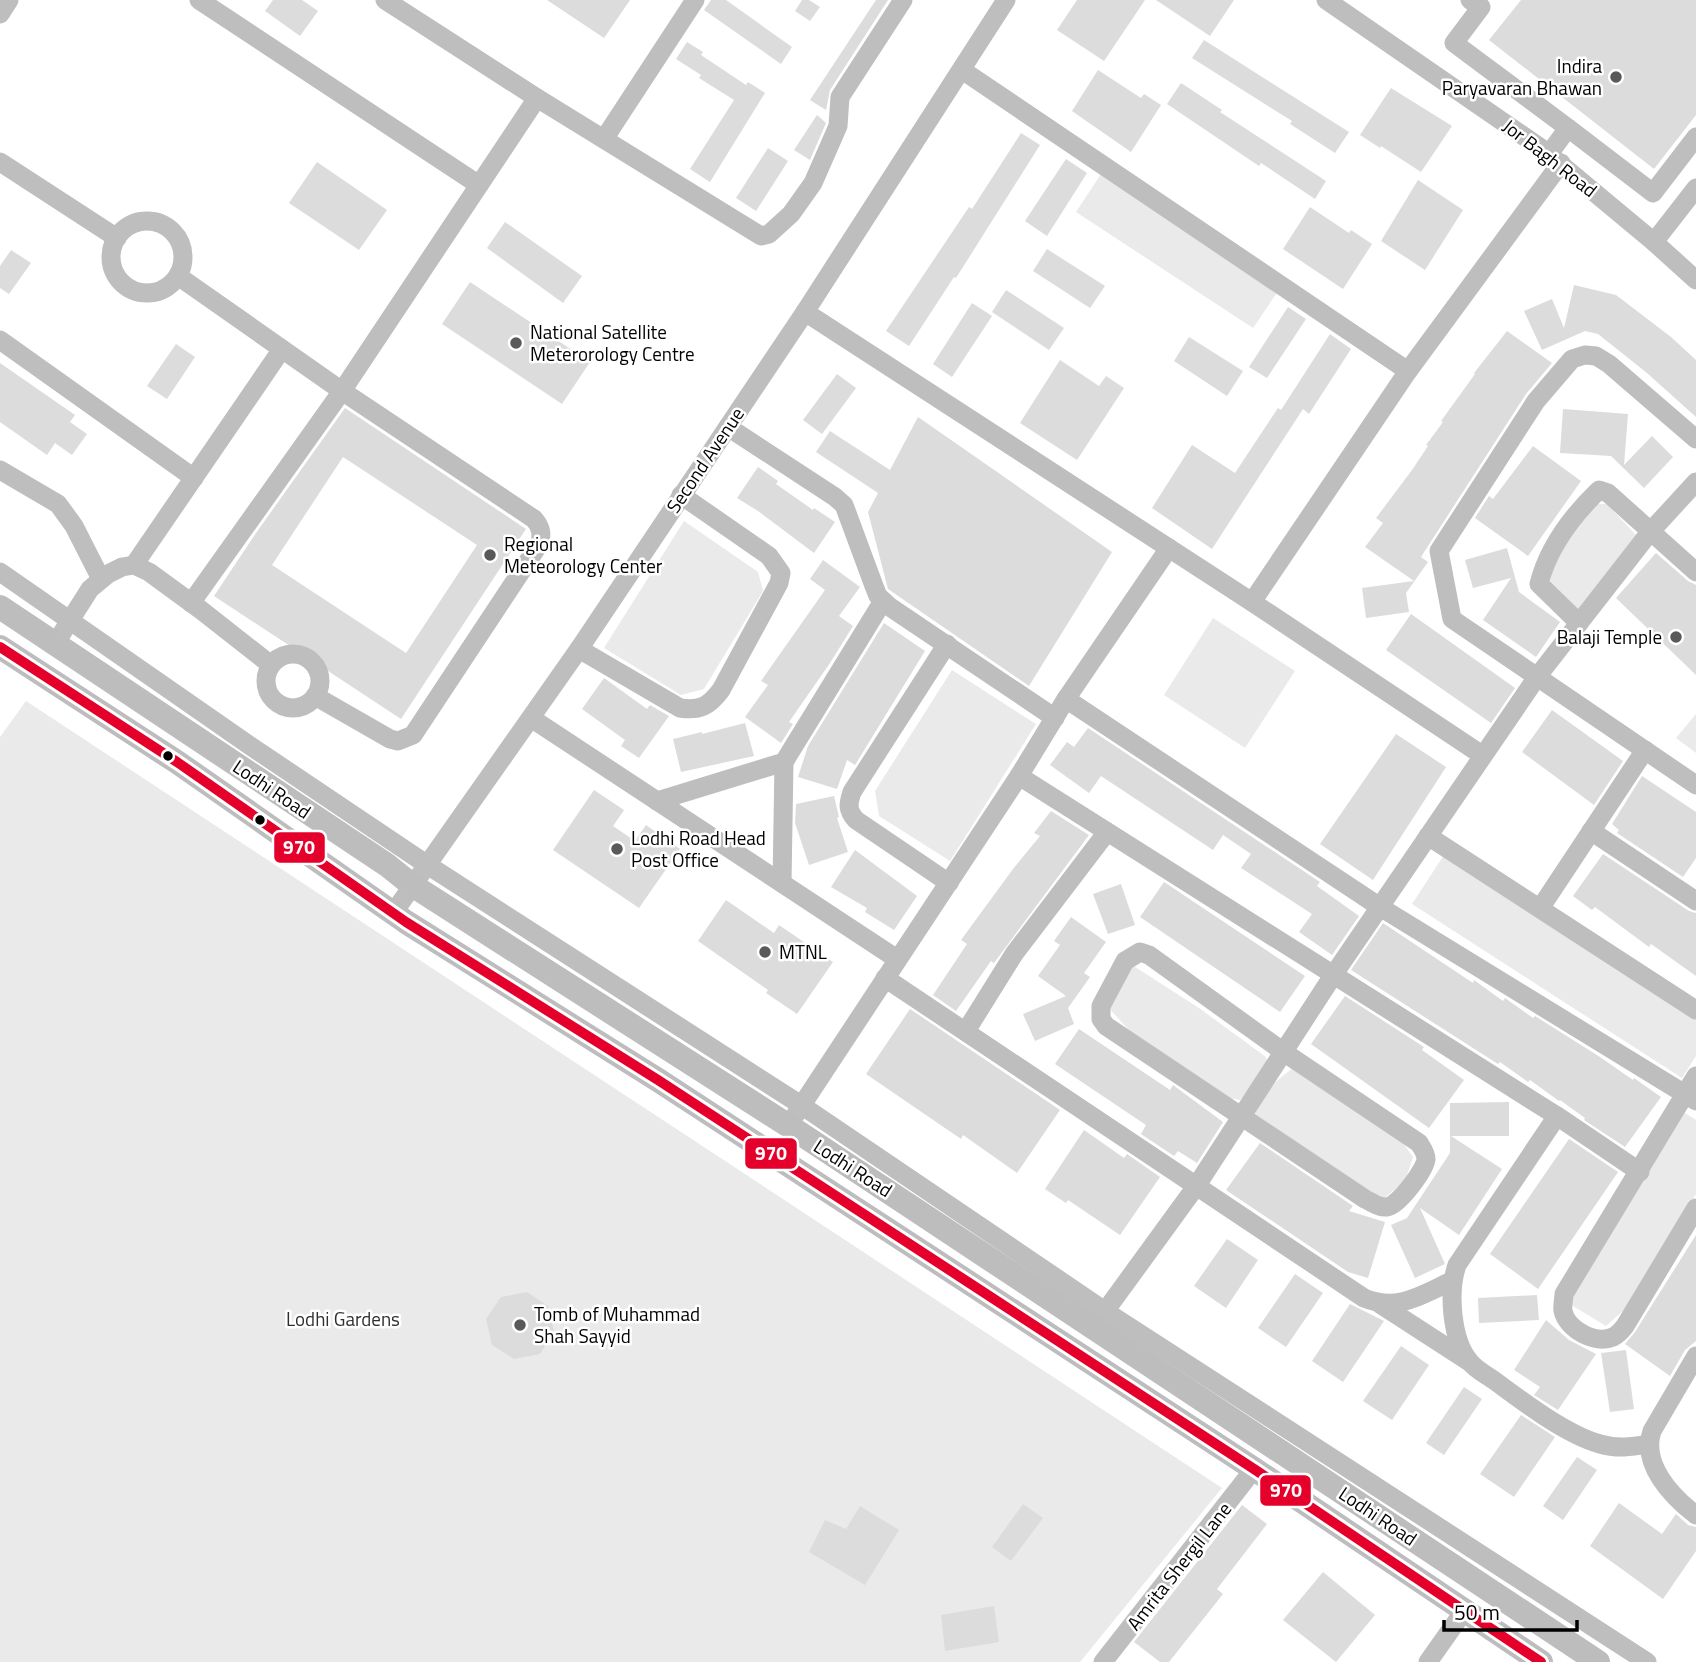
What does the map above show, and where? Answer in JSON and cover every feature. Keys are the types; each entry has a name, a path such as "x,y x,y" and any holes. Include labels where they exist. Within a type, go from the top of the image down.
{"main road":[{"name":"Lodhi Road","path":"0,607 387,865 412,885 795,1115 1099,1319 1598,1662"},
{"name":"Lodhi Road","path":"0,647 187,768 394,912 658,1080 1254,1469 1541,1662"}],"street":[{"path":"0,14 9,0"},
{"path":"199,0 479,185"},
{"path":"385,0 537,98 761,236 769,234 791,214 813,183 838,126 840,97 903,0"},
{"path":"604,139 695,0"},
{"name":"Second Avenue","path":"394,912 579,649 804,313 1006,0"},
{"name":"Jor Bagh Road","path":"1326,0 1402,50 1555,159 1696,280"},
{"path":"1479,3 1454,43 1653,193 1696,137"},
{"path":"962,70 1408,371"},
{"path":"191,603 342,391 537,98"},
{"path":"1252,602 1555,159 1568,128"},
{"path":"0,162 117,238"},
{"path":"1654,242 1696,188"},
{"path":"141,221 164,224 173,231 183,252 183,263 178,276 163,289 152,293 139,292 128,287 119,279 113,268 111,256 117,238 129,225 141,221"},
{"path":"178,276 342,391 534,519 542,534 540,543 413,734 398,741 390,739 315,696"},
{"path":"804,313 1252,602 1482,755"},
{"path":"0,340 194,478"},
{"path":"134,565 282,349"},
{"path":"1696,439 1609,364 1596,356 1585,355 1572,359 1529,412 1439,551 1452,619 1696,785"},
{"path":"728,426 844,505 874,586 883,601 1055,718"},
{"path":"0,470 58,504 74,526 101,579"},
{"path":"1647,1662 1099,1319 1197,1185 1334,974 1537,677 1650,531 1696,482"},
{"path":"1579,623 1539,584 1544,563 1580,508 1599,490 1608,493 1696,572"},
{"path":"579,649 680,708 702,708 712,702 721,690 779,583 781,573 769,556 681,495"},
{"path":"0,572 249,745 795,1115 1019,776 1066,699 1169,548"},
{"path":"55,644 90,589 122,566 134,565 149,572 271,665"},
{"path":"782,883 784,762 883,601"},
{"path":"947,644 852,792 848,804 849,812 856,820 949,883"},
{"path":"286,654 295,654 312,662 319,679 315,696 302,706 285,707 277,703 271,697 265,682 271,665 286,654"},
{"path":"1066,699 1380,907 1690,1098"},
{"path":"531,718 897,959"},
{"path":"1541,907 1645,750"},
{"path":"657,801 784,762"},
{"path":"1019,776 1557,1116 1640,1172"},
{"path":"1591,831 1696,901"},
{"path":"966,1031 1014,954 1107,832"},
{"path":"1428,836 1696,1010"},
{"path":"1140,952 1149,955 1284,1053 1419,1143 1426,1161 1398,1202 1388,1207 1378,1206 1241,1117 1106,1026 1101,1019 1101,1006 1125,961 1140,952"},
{"path":"885,978 1364,1298 1380,1304 1578,1435 1599,1444 1620,1448 1648,1444"},
{"path":"1695,1211 1625,1326 1614,1337 1599,1340 1583,1334 1569,1322 1563,1310 1564,1294 1690,1098 1696,1076"},
{"path":"1469,1362 1458,1340 1452,1281 1467,1248 1557,1116"},
{"path":"1380,1304 1409,1300 1452,1281"},
{"path":"1696,1356 1652,1431 1648,1444 1655,1466 1671,1494 1696,1515"},
{"name":"Amrita Shergil Lane","path":"1103,1662 1254,1469"},
{"path":"1428,1662 1464,1611"}],"green space":[{"path":"1101,174 1278,291 1253,328 1076,212"},
{"path":"1595,504 1607,504 1636,535 1578,610 1550,582 1561,550"},
{"path":"684,521 758,572 763,591 704,689 681,695 604,648"},
{"path":"1213,618 1295,671 1245,748 1164,695"},
{"path":"952,670 1036,724 950,861 879,816 875,791"},
{"name":"Lodhi Gardens","path":"26,701 1222,1488 1080,1662 0,1662 0,737"},
{"path":"1696,714 1696,753 1676,738"},
{"path":"1444,855 1696,1017 1696,1056 1682,1078 1412,904"},
{"path":"1132,965 1199,1008 1266,1057 1268,1065 1240,1100 1225,1097 1137,1039 1107,1006"},
{"path":"1292,1069 1403,1143 1413,1157 1405,1181 1382,1200 1255,1115 1260,1101 1269,1089"},
{"path":"1685,1113 1696,1120 1696,1194 1626,1308 1606,1326 1568,1303"}],"building":[{"path":"273,0 302,0 318,11 300,36 265,11"},
{"path":"547,0 630,0 604,38"},
{"path":"711,0 726,0 792,47 781,64 704,10"},
{"path":"802,0 809,0 820,7 810,21 795,11"},
{"path":"876,0 888,0 830,90 826,110 810,100"},
{"path":"1077,0 1145,0 1104,61 1057,30"},
{"path":"1156,0 1234,0 1210,36"},
{"name":"Indira Paryavaran Bhawan","path":"1521,0 1696,0 1696,115 1654,169 1489,40"},
{"path":"1204,40 1349,132 1335,153 1290,124 1292,121 1192,58"},
{"path":"687,42 703,52 701,55 746,85 748,82 765,93 710,182 690,169 734,100 699,78 701,75 676,59"},
{"path":"1098,70 1141,98 1144,94 1161,105 1131,152 1072,111"},
{"path":"1181,83 1222,110 1220,112 1326,181 1315,199 1261,163 1259,166 1167,104"},
{"path":"1391,88 1452,126 1421,172 1360,135"},
{"path":"817,115 826,123 810,160 794,150"},
{"path":"1021,133 1040,145 956,278 954,277 909,346 886,331 969,207 972,209"},
{"path":"768,148 788,161 756,211 736,198"},
{"path":"1066,159 1087,173 1047,236 1025,221"},
{"path":"317,162 387,210 359,250 289,203"},
{"path":"1418,180 1463,210 1425,270 1381,241"},
{"path":"1310,207 1349,233 1351,230 1372,244 1343,289 1283,249"},
{"path":"505,222 582,276 563,303 487,248"},
{"path":"1047,249 1105,286 1090,308 1033,271"},
{"path":"11,250 31,263 9,294 0,288 0,266"},
{"name":"National Satellite Meterorology Centre","path":"470,282 590,362 562,404 442,324"},
{"path":"1574,285 1616,295 1696,360 1696,417 1598,334 1585,331 1542,350 1524,311 1552,299 1564,328"},
{"path":"1006,290 1064,328 1049,350 992,312"},
{"path":"972,303 992,316 952,377 933,364"},
{"path":"1288,307 1306,319 1267,378 1249,367"},
{"path":"1507,331 1552,363 1526,394 1421,557 1428,562 1406,593 1409,612 1366,618 1362,588 1414,581 1365,547 1383,523 1376,518 1412,470 1474,373"},
{"path":"1330,334 1351,349 1309,414 1303,409 1212,549 1152,508 1192,445 1235,473 1278,408 1281,410"},
{"path":"1189,337 1243,371 1227,396 1174,361"},
{"path":"176,344 195,357 167,399 147,386"},
{"path":"1060,360 1099,386 1106,376 1124,388 1077,460 1020,423"},
{"path":"0,363 75,415 70,422 87,434 72,455 55,443 47,455 0,422"},
{"path":"837,374 856,388 822,434 803,420"},
{"name":"Regional Meteorology Center","path":"345,408 526,529 401,719 214,596","holes":["343,457 477,545 406,653 272,565"]},
{"path":"1563,409 1628,414 1624,465 1652,436 1673,457 1644,488 1611,456 1560,453"},
{"path":"918,417 1112,552 1029,686 888,589 868,512 878,493 816,452 830,431 890,470"},
{"path":"1533,446 1581,481 1528,556 1475,518 1489,496 1493,499"},
{"path":"758,467 778,481 776,484 835,522 814,553 737,498"},
{"path":"1507,548 1519,592 1560,622 1536,657 1483,620 1511,578 1473,588 1465,560"},
{"name":"Balaji Temple","path":"1656,553 1696,585 1696,675 1616,598"},
{"path":"823,560 860,587 839,616 853,626 789,722 793,724 781,743 745,717 768,685 761,681 825,590 810,579"},
{"path":"1411,614 1515,688 1491,723 1386,650"},
{"path":"884,623 925,651 855,765 847,760 837,789 798,777 808,746"},
{"path":"604,678 647,709 650,705 669,716 639,758 621,746 625,740 582,709"},
{"path":"1552,710 1623,761 1594,805 1522,752"},
{"path":"745,723 754,756 681,772 673,739"},
{"path":"1088,728 1320,882 1317,886 1359,916 1332,955 1299,932 1312,914 1241,868 1251,854 1223,835 1213,850 1101,776 1089,793 1050,765 1067,742 1074,747"},
{"path":"1396,734 1446,767 1373,880 1320,844"},
{"path":"1642,776 1696,812 1696,858 1683,877 1617,833 1619,830 1612,824"},
{"name":"Lodhi Road Head Post Office","path":"594,790 624,810 613,826 635,841 646,825 680,849 639,908 553,850"},
{"path":"834,796 839,817 837,818 848,852 809,865 795,823 796,804"},
{"path":"1051,811 1089,835 994,963 991,961 956,1011 933,995 967,944 961,940 1040,836 1034,833"},
{"path":"855,850 917,896 894,930 865,912 867,908 831,887"},
{"path":"1603,854 1696,913 1696,976 1651,944 1649,947 1595,907 1592,910 1573,896"},
{"path":"1164,882 1305,976 1280,1012 1140,917"},
{"path":"1121,884 1135,925 1108,934 1093,894"},
{"name":"MTNL","path":"726,900 774,933 779,925 833,962 797,1014 766,993 768,990 698,941"},
{"path":"1071,917 1106,942 1084,973 1090,977 1068,1008 1074,1024 1035,1041 1023,1014 1066,996 1038,976 1060,945 1054,941"},
{"path":"1383,923 1473,983 1474,980 1503,1001 1505,998 1533,1018 1535,1016 1661,1097 1625,1147 1530,1080 1528,1082 1500,1062 1498,1064 1351,970"},
{"path":"1345,996 1424,1047 1422,1050 1464,1080 1429,1128 1311,1044"},
{"path":"910,1009 1060,1110 1017,1173 963,1135 961,1139 866,1074"},
{"path":"1079,1029 1170,1090 1173,1085 1223,1122 1197,1163 1178,1151 1174,1156 1141,1134 1146,1125 1055,1064"},
{"path":"1509,1102 1509,1136 1451,1136 1502,1169 1459,1235 1420,1208 1445,1264 1415,1278 1391,1225 1407,1218 1450,1153 1450,1103"},
{"path":"1084,1130 1124,1158 1127,1154 1160,1177 1120,1235 1068,1200 1066,1203 1045,1189"},
{"path":"1569,1139 1618,1172 1538,1289 1490,1254"},
{"path":"1260,1143 1353,1206 1349,1211 1385,1222 1368,1278 1348,1272 1226,1190"},
{"path":"1696,1235 1696,1341 1685,1350 1670,1376 1625,1344"},
{"path":"1227,1239 1258,1260 1226,1308 1194,1286"},
{"path":"1295,1274 1323,1293 1286,1347 1258,1328"},
{"name":"Tomb of Muhammad Shah Sayyid","path":"527,1292 548,1306 554,1332 540,1354 514,1359 492,1345 486,1319 501,1297"},
{"path":"1537,1295 1539,1320 1479,1323 1478,1298"},
{"path":"1350,1304 1384,1321 1343,1382 1312,1361"},
{"path":"1546,1320 1569,1340 1596,1354 1558,1410 1534,1395 1540,1387 1514,1370"},
{"path":"1401,1346 1429,1365 1392,1420 1363,1401"},
{"path":"1626,1350 1634,1409 1610,1412 1601,1353"},
{"path":"1464,1387 1482,1399 1444,1455 1426,1443"},
{"path":"1521,1415 1555,1437 1514,1497 1480,1474"},
{"path":"1577,1457 1597,1470 1563,1520 1543,1506"},
{"path":"1619,1503 1662,1534 1676,1514 1688,1525 1696,1527 1696,1551 1663,1599 1590,1546"},
{"path":"1023,1504 1043,1518 1011,1561 992,1547"},
{"path":"1242,1505 1267,1524 1217,1589 1223,1594 1169,1662 1160,1662 1134,1642"},
{"path":"860,1506 899,1530 865,1585 809,1552 825,1520 846,1529"},
{"path":"1323,1572 1375,1615 1336,1662 1283,1620"},
{"path":"994,1606 999,1642 945,1651 941,1615"}],"transit line":[{"name":"970","path":"0,647 177,762 406,922 658,1080 974,1286 1254,1469 1541,1662"}],"place":[{"name":"Indira Paryavaran Bhawan","path":"1616,77"},
{"name":"National Satellite Meterorology Centre","path":"516,343"},
{"name":"Regional Meteorology Center","path":"490,555"},
{"name":"Balaji Temple","path":"1676,637"},
{"name":"Lodhi Road Head Post Office","path":"617,849"},
{"name":"MTNL","path":"765,952"},
{"name":"Tomb of Muhammad Shah Sayyid","path":"520,1325"}]}
